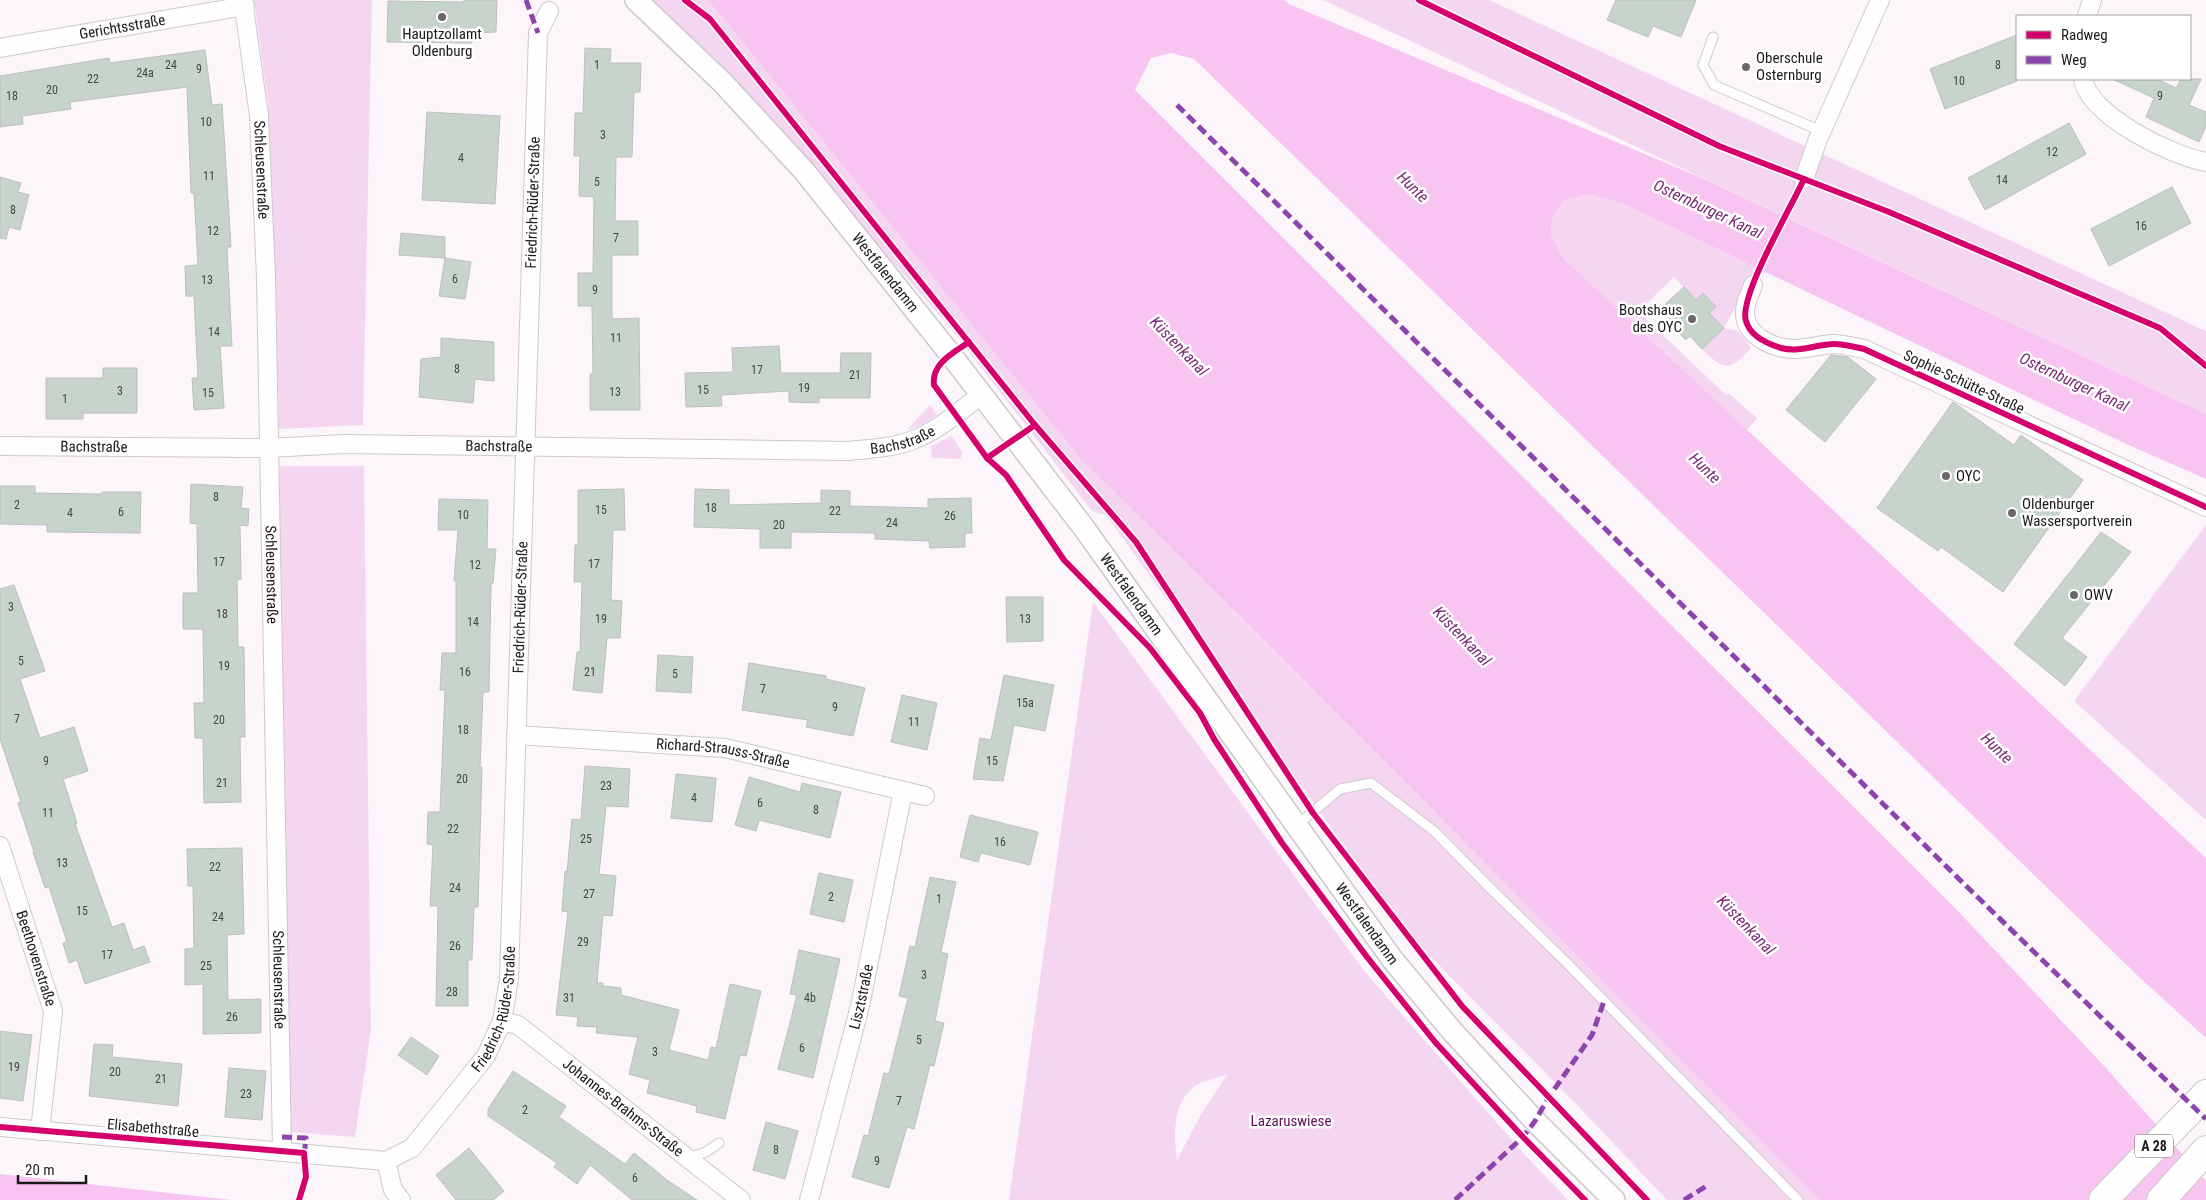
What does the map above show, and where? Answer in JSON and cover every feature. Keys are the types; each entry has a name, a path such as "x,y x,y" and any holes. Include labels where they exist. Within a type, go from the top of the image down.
{"highway":[{"name":"A 28","path":"2103,1200 2206,1094"},
{"name":"A 28","path":"2161,1200 2206,1150"}],"street":[{"name":"Westfalendamm","path":"636,0 723,83 805,172 982,394 1146,613 1392,959 1452,1031 1535,1121 1614,1200"},
{"path":"1804,178 1821,131 1880,0"},
{"path":"2087,15 2092,0"},
{"name":"Gerichtsstraße","path":"0,48 244,3"},
{"name":"Schleusenstraße","path":"244,3 259,116 266,278 282,1151"},
{"name":"Friedrich-Rüder-Straße","path":"386,1161 412,1148 486,1056 502,1021 509,979 538,33 550,11"},
{"path":"2083,80 2084,89 2112,118 2160,147 2193,160 2206,162"},
{"name":"Sophie-Schütte-Straße","path":"1753,285 1746,305 1746,322 1757,336 1769,343 1794,349 1835,344 1864,349 2206,507"},
{"name":"Bachstraße","path":"0,446 268,448 344,444 847,451 888,447 913,440 935,429 982,394"},
{"name":"Richard-Strauss-Straße","path":"516,735 725,748 925,796"},
{"name":"Lisztstraße","path":"809,1200 860,1006 904,791"},
{"name":"Beethovenstraße","path":"0,846 53,1011 40,1131"},
{"name":"Johannes-Brahms-Straße","path":"502,1021 518,1025 741,1200"},
{"name":"Elisabethstraße","path":"0,1127 386,1161"},
{"path":"386,1161 392,1190 400,1200"}],"lane":[{"path":"1713,37 1703,65 1714,85 1821,131"},
{"path":"1296,826 1340,789 1371,783 1434,830 1488,887 1567,962 1798,1200"},
{"path":"687,1158 706,1152 719,1143"}],"green space":[{"path":"254,0 372,0 363,425 279,429 268,104"},
{"path":"649,0 707,0 1079,457 1261,637 1820,1200 1667,1200 1576,1104 1416,942 1106,515 1092,511 953,331 716,59"},
{"path":"1323,0 1489,0 2206,331 2206,414"},
{"path":"1589,194 1623,204 1757,268 1724,328 1709,313 1716,307 1703,294 1696,300 1674,277 1647,303 1654,311 1646,319 1726,395 1728,393 1757,418 1747,430 1563,258 1551,235 1552,217 1565,200"},
{"path":"1724,328 1738,331 1751,348 1738,361 1727,366 1716,362 1702,349"},
{"path":"930,405 937,415 921,425 907,430"},
{"path":"952,436 962,452 961,459 932,458 931,446"},
{"path":"279,466 364,466 371,1030 355,1137 290,1132"},
{"path":"2206,525 2206,820 2074,701"},
{"name":"Lazaruswiese","path":"1093,602 1365,972 1525,1155 1568,1200 1009,1200","holes":["1227,1075 1200,1116 1177,1160 1175,1131 1178,1111 1182,1102 1194,1087"]}],"water":[{"path":"707,0 1284,0 1289,4 1704,179 2206,414 2206,479 2124,443 1623,204 1589,194 1565,200 1552,217 1551,235 1563,258 2206,858 2206,1038 2139,977 1194,59 1171,53 1151,58 1135,90 1957,910 2106,1068 2206,1181 2206,1200 1820,1200 1261,637 1079,457"},
{"path":"0,1174 231,1200 0,1200"}],"building":[{"name":"Hauptzollamt Oldenburg","path":"464,0 497,0 496,32 473,33 472,43 387,42 388,1 464,2"},
{"path":"1616,0 1696,0 1681,37 1653,26 1648,37 1607,20"},
{"path":"2016,35 2017,81 1945,109 1930,69"},
{"path":"585,48 611,49 610,63 641,63 640,92 634,92 632,157 616,157 615,221 638,221 638,255 612,255 612,319 639,318 640,410 590,410 590,374 593,374 592,306 578,306 578,273 593,273 594,197 579,196 580,156 574,156 575,113 583,113"},
{"path":"205,50 212,105 222,104 231,247 227,247 232,346 220,346 224,408 194,410 192,378 198,378 194,296 186,296 185,266 198,265 194,193 191,193 187,87 70,102 71,109 22,116 23,124 0,127 0,76 109,58 110,63"},
{"path":"2201,79 2189,105 2206,112 2206,126 2199,142 2146,117 2154,98 2114,80 2159,80 2176,88 2180,80"},
{"path":"427,112 500,116 495,204 422,200"},
{"path":"2069,123 2086,154 1985,210 1968,178"},
{"path":"0,177 21,183 18,192 29,195 20,230 9,227 6,239 0,238"},
{"path":"2172,187 2191,223 2109,266 2091,229"},
{"path":"401,233 445,237 445,258 399,255"},
{"path":"445,258 471,262 465,299 439,296"},
{"name":"Bootshaus des OYC","path":"1684,287 1696,300 1703,293 1716,307 1709,313 1724,328 1702,349 1690,336 1686,340 1667,321 1671,317 1662,307"},
{"path":"441,338 494,342 494,381 475,379 473,403 419,397 421,359 441,357"},
{"path":"779,346 781,373 840,373 841,353 871,353 870,398 819,398 819,403 789,402 789,391 721,395 722,406 686,407 685,373 733,372 732,348"},
{"path":"1831,355 1848,357 1876,379 1825,442 1786,410"},
{"path":"103,368 137,368 137,413 83,413 83,419 46,419 46,378 103,378"},
{"path":"1953,402 2014,445 2021,435 2083,480 2003,592 1941,547 1938,551 1877,508"},
{"path":"191,484 243,487 241,508 249,509 248,526 240,525 241,579 237,580 238,647 244,647 245,737 240,737 241,802 204,803 203,738 195,738 194,703 204,703 203,629 183,629 183,593 198,593 197,524 190,523"},
{"path":"0,486 35,486 35,493 102,494 102,492 141,492 140,533 47,532 47,525 0,524"},
{"path":"624,489 625,530 613,530 611,600 622,601 620,638 607,638 602,693 573,690 577,652 580,652 582,582 574,582 575,545 578,545 578,490"},
{"path":"695,489 729,490 729,505 821,503 821,490 850,491 850,506 928,508 928,499 971,498 972,533 965,533 965,547 930,548 929,541 875,539 875,533 791,532 791,548 760,548 760,529 694,527"},
{"path":"439,499 488,500 487,549 496,549 493,583 491,583 489,692 483,692 478,907 474,907 472,960 468,960 468,1006 436,1006 438,906 430,906 433,845 427,844 428,812 440,812 445,690 440,690 442,653 456,653 456,581 454,581 458,530 438,530"},
{"name":"OWV","path":"2101,532 2131,552 2062,638 2087,657 2065,686 2014,644"},
{"path":"14,585 45,671 20,679 40,738 74,727 88,771 63,779 77,823 75,824 112,927 124,923 133,950 144,946 150,962 85,984 77,960 69,963 63,943 67,942 49,887 45,888 33,852 18,803 21,802 0,739 0,589"},
{"path":"1006,597 1043,597 1043,641 1007,642"},
{"path":"658,655 693,657 691,693 656,691"},
{"path":"749,663 826,676 826,679 865,688 853,736 806,727 808,720 742,710"},
{"path":"1004,675 1054,685 1045,731 1014,725 1003,781 973,779 980,738 991,740"},
{"path":"902,695 937,703 927,750 891,742"},
{"path":"585,766 630,769 628,807 606,806 599,874 616,876 612,916 603,915 597,983 603,983 603,986 621,988 621,995 679,1010 669,1050 708,1060 711,1047 716,1048 730,984 761,991 746,1056 740,1055 725,1119 696,1112 697,1106 647,1093 650,1080 629,1074 638,1037 596,1033 597,1027 577,1026 578,1017 556,1015 568,912 562,911 565,871 567,872 572,819 581,820"},
{"path":"676,774 716,778 712,822 671,818"},
{"path":"749,777 800,792 802,783 841,792 830,838 759,820 756,831 735,825"},
{"path":"970,815 1038,832 1030,865 981,853 978,862 960,857"},
{"path":"242,848 244,934 227,935 228,1000 261,999 261,1033 203,1034 203,984 185,985 185,949 194,948 193,886 188,886 187,849"},
{"path":"819,873 853,880 844,922 810,914"},
{"path":"930,877 956,882 941,952 948,954 935,1021 944,1023 934,1066 930,1065 914,1129 907,1127 889,1188 852,1177 864,1135 868,1136 884,1073 889,1074 908,998 899,996 910,946 915,947"},
{"path":"799,950 840,959 813,1078 778,1069 797,995 790,994"},
{"path":"0,1031 32,1035 23,1101 0,1098"},
{"path":"411,1037 439,1056 427,1075 398,1055"},
{"path":"94,1044 113,1045 112,1057 182,1064 178,1106 89,1096"},
{"path":"229,1068 266,1071 262,1120 225,1117"},
{"path":"513,1071 566,1106 559,1117 625,1164 634,1153 667,1180 697,1200 632,1200 590,1165 577,1184 554,1167 557,1163 488,1116 488,1109"},
{"path":"766,1122 798,1131 785,1179 753,1170"},
{"path":"469,1148 504,1191 493,1200 456,1200 436,1175"}],"marked path":[{"path":"526,0 538,33"},
{"path":"1177,105 1961,881 2206,1119"},
{"path":"1455,1200 1523,1137 1535,1121 1549,1097 1592,1035 1604,1001"},
{"path":"282,1137 306,1138 304,1156"},
{"path":"1684,1200 1708,1185"}],"cycle path":[{"path":"685,0 710,19 1035,425 1136,542 1313,813 1462,1006 1647,1200"},
{"path":"1419,0 1719,146 1889,212 2160,328 2206,366"},
{"path":"1804,179 1750,292 1746,309 1746,321 1755,335 1771,344 1788,349 1834,344 1864,349 2206,507"},
{"path":"969,342 944,360 936,371 934,385 987,458 1035,425"},
{"path":"987,458 1006,475 1064,560 1150,648 1200,713 1214,739 1282,843 1367,957 1435,1042 1523,1137 1585,1200"},
{"path":"0,1127 304,1153 306,1177 299,1200"}],"place":[{"name":"Hauptzollamt Oldenburg","path":"442,17"},
{"name":"Oberschule Osternburg","path":"1746,67"},
{"name":"Bootshaus des OYC","path":"1692,319"},
{"name":"OYC","path":"1946,476"},
{"name":"Oldenburger Wassersportverein","path":"2012,513"},
{"name":"OWV","path":"2074,595"}],"water label":[{"name":"Hunte","path":"1413,187"},
{"name":"Osternburger Kanal","path":"1708,209"},
{"name":"Küstenkanal","path":"1179,346"},
{"name":"Osternburger Kanal","path":"2074,382"},
{"name":"Hunte","path":"1705,468"},
{"name":"Küstenkanal","path":"1462,636"},
{"name":"Hunte","path":"1997,748"},
{"name":"Küstenkanal","path":"1746,925"}]}
